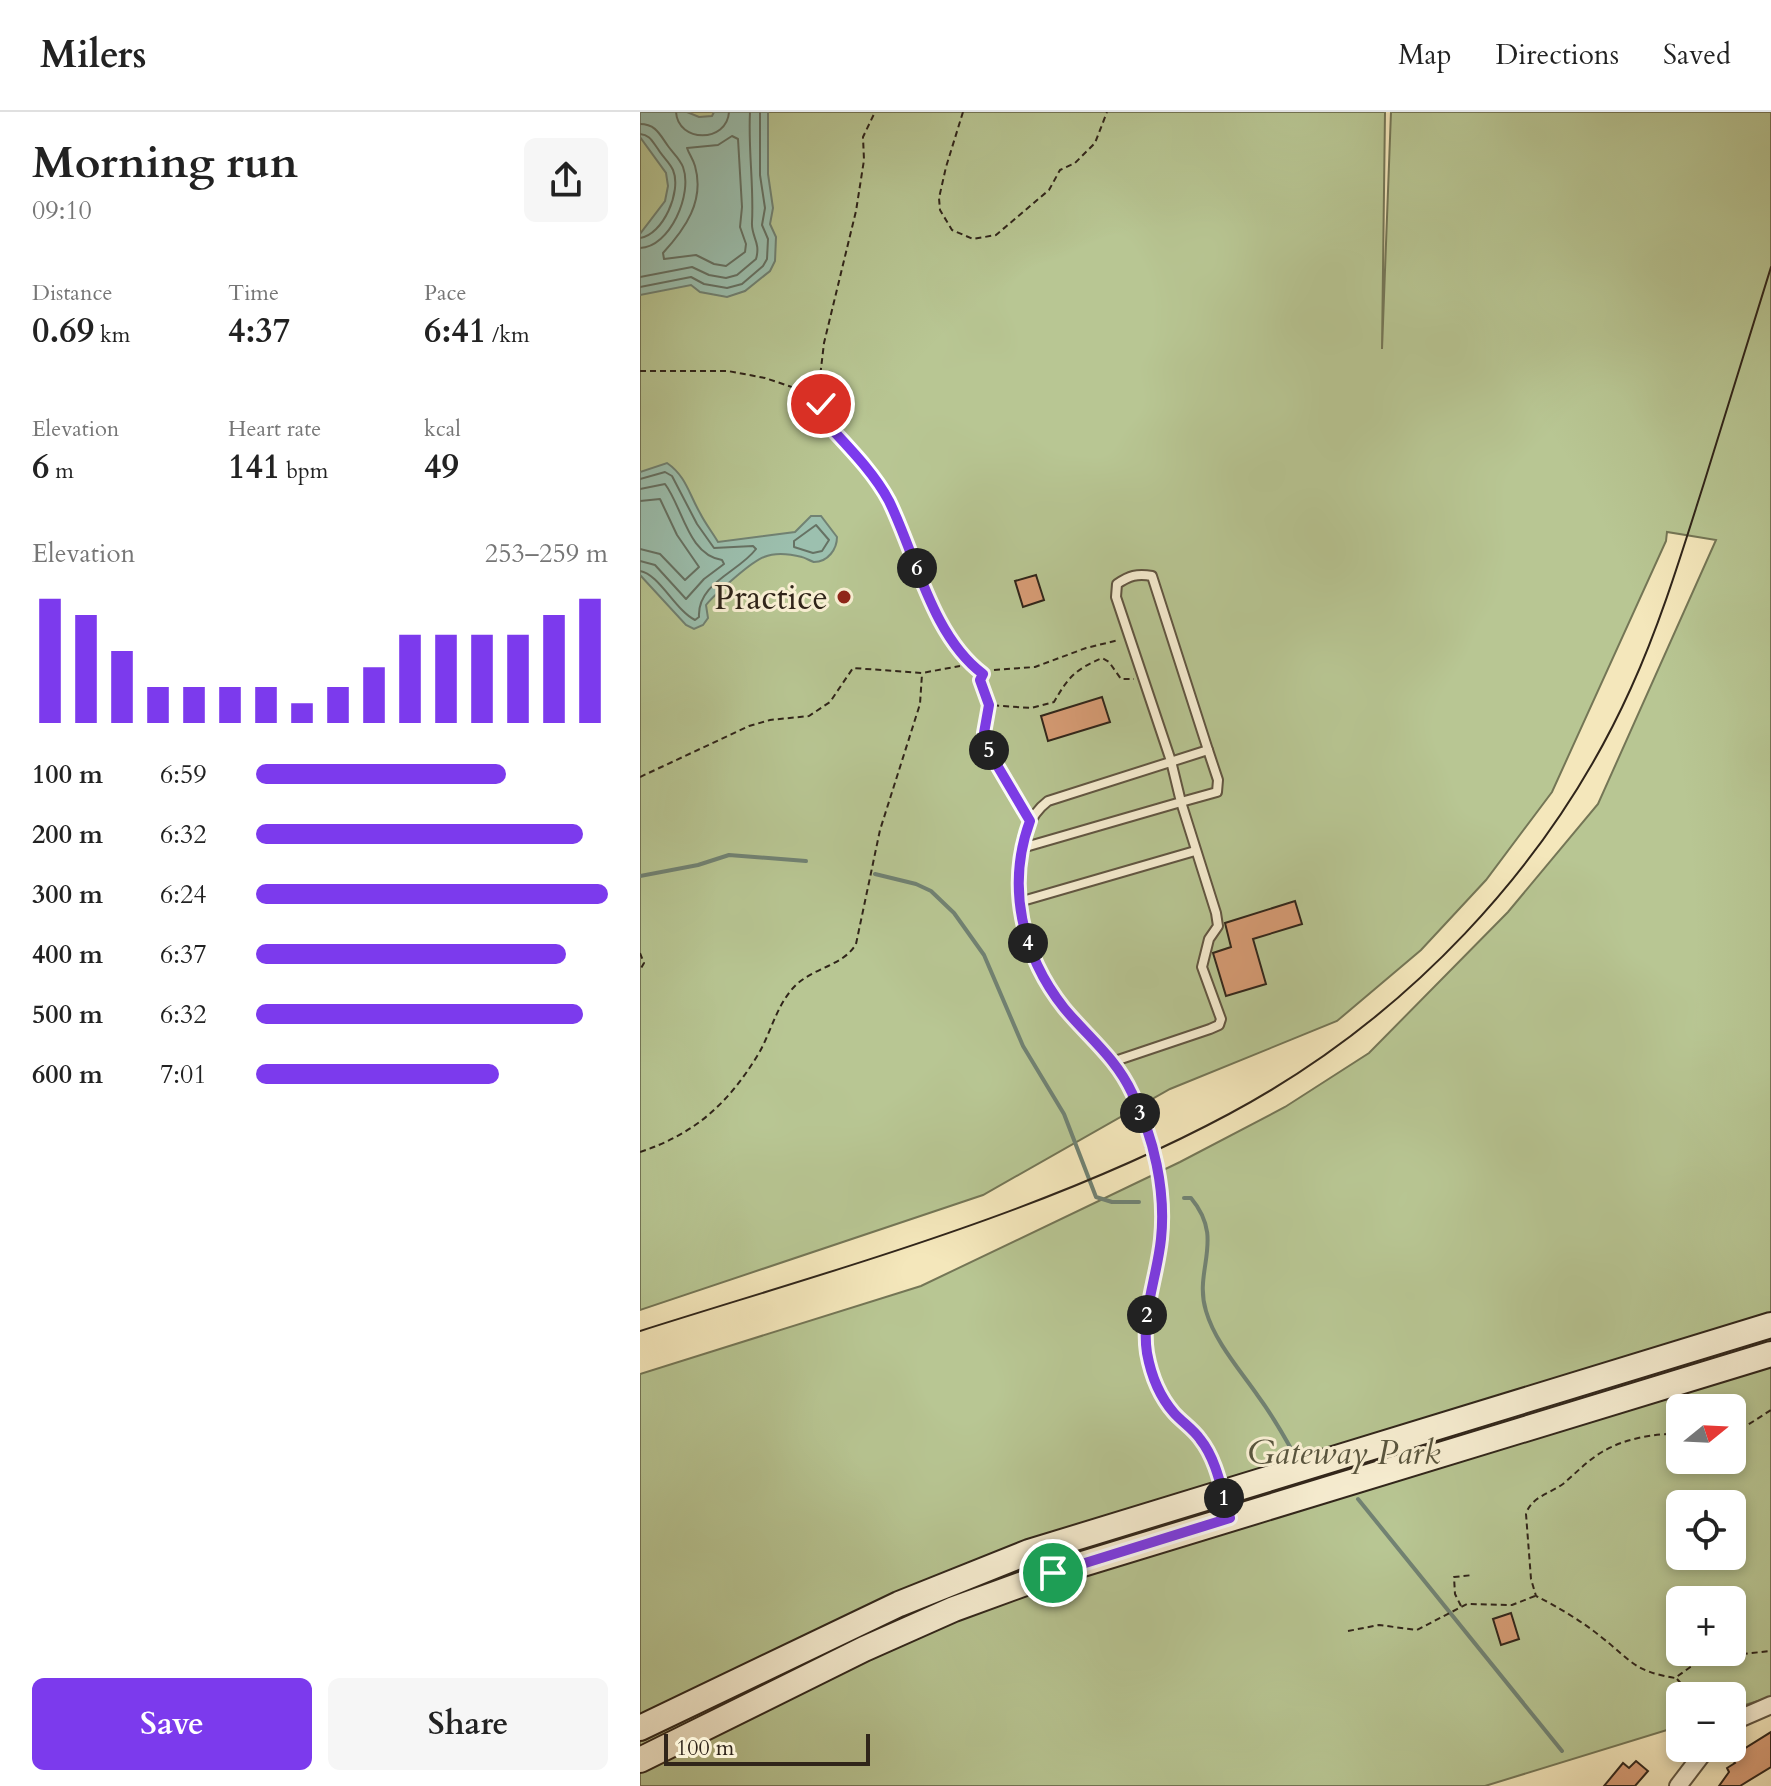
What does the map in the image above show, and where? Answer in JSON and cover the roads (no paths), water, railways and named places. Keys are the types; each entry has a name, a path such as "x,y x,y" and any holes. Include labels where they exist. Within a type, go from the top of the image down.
{"main road":[{"path":"640,1728 958,1579 1071,1538 1771,1325"},
{"path":"1715,1342 1723,1368"},
{"path":"640,1760 864,1649 954,1609 1053,1573 1232,1524 1771,1354"}],"street":[{"path":"1746,1714 1771,1705"},
{"path":"1678,1786 1696,1762"}],"lane":[{"path":"1022,848 1181,802 1217,792 1218,780 1152,576 1129,576 1117,584 1116,597 1171,761 1181,802 1195,851 1216,913 1218,926 1209,939 1202,967 1221,1019 1219,1025 1210,1029 1115,1061"},
{"path":"970,664 983,674"},
{"path":"1208,750 1048,801 1036,810 1022,848 1019,902 1025,935 1047,985 1096,1045 1115,1061 1133,1093 1143,1121 1158,1172 1162,1203 1161,1240 1146,1328 1150,1364 1162,1396 1201,1440 1212,1460 1232,1524"},
{"path":"1019,902 1195,851"}],"water":[{"path":"640,112 687,112 699,117 712,116 714,112 768,112 768,174 773,208 770,224 776,237 775,261 770,271 745,291 727,297 700,292 691,285 640,295 640,234 665,201 668,186 666,173 640,137"},
{"path":"667,463 683,480 718,542 795,532 811,516 821,516 837,537 837,542 827,557 819,561 783,554 758,560 706,605 708,618 703,625 694,629 686,625 640,575 640,472"}],"waterway":[{"path":"640,876 698,865 729,855 806,861"},
{"path":"875,874 931,891 954,913 984,955 1023,1046 1064,1114 1096,1197 1112,1202 1139,1202"},
{"path":"1184,1198 1191,1198 1206,1227 1208,1241 1203,1296 1210,1322 1294,1454"},
{"path":"1358,1499 1562,1751"}],"tram line":[{"path":"640,1331 940,1236 1014,1210 1159,1149 1229,1114 1293,1076 1354,1034 1411,986 1465,934 1514,877 1558,817 1598,754 1652,638 1771,267"}],"place":[{"name":"Practice","path":"844,597"}],"park label":[{"name":"Gateway Park","path":"1344,1452"}]}
